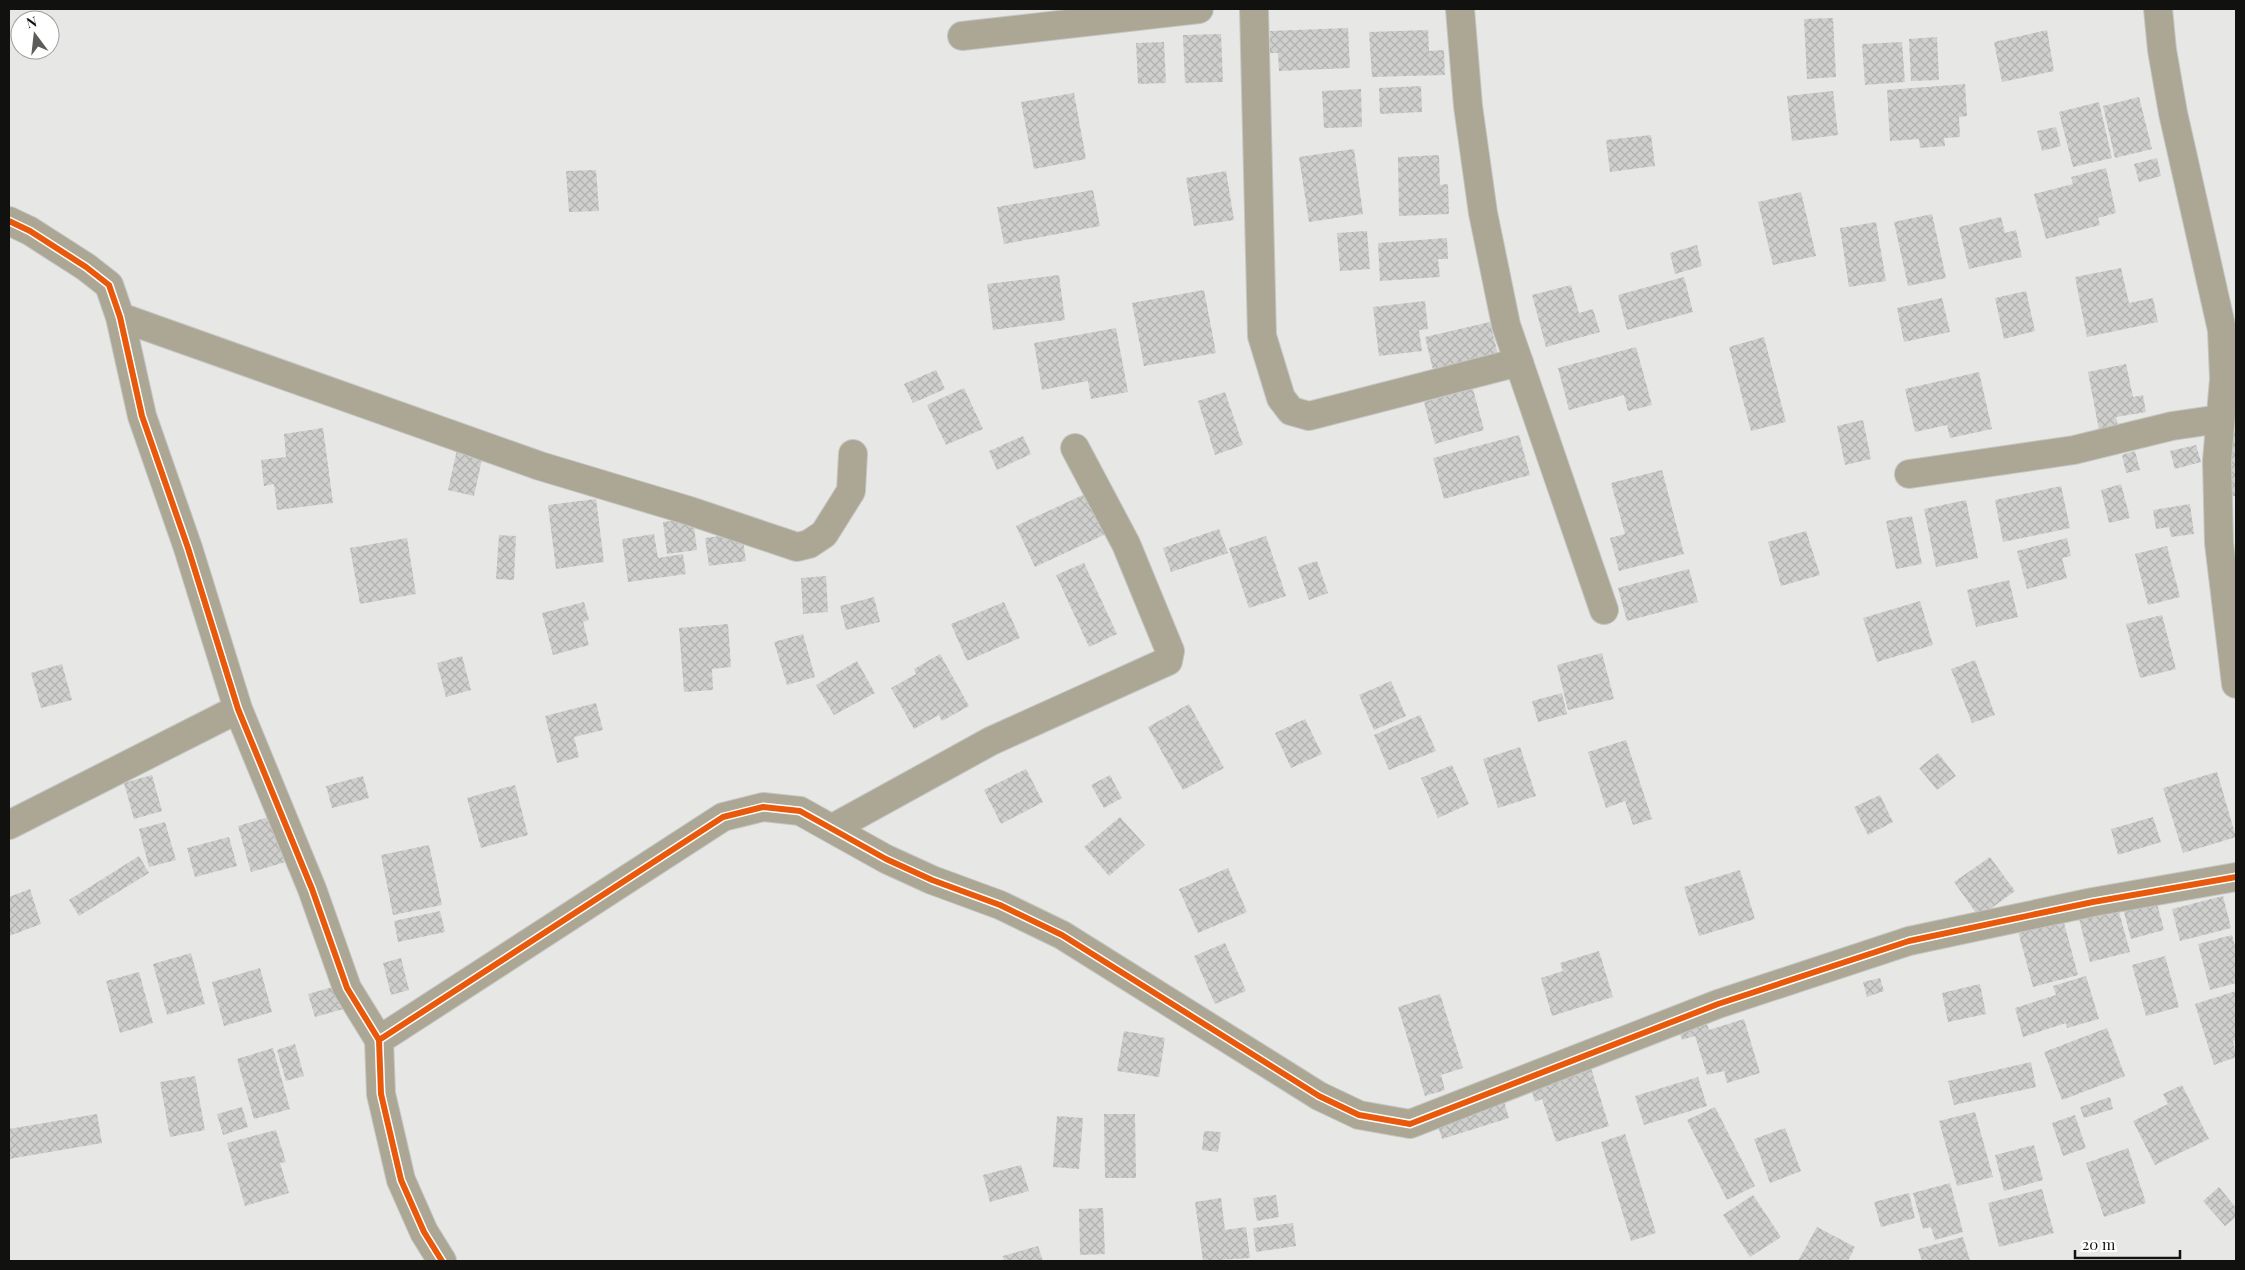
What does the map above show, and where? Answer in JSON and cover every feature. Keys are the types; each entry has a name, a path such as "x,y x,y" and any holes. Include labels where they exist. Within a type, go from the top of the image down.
{"street":[{"path":"962,36 1199,9"},
{"path":"1254,9 1262,336 1281,398 1291,411 1310,416 1519,362"},
{"path":"1460,9 1468,106 1483,213 1506,325 1604,610"},
{"path":"2158,9 2162,50 2173,113 2222,330 2224,379 2217,461 2219,543 2231,625 2236,684"},
{"path":"9,221 46,242 109,285 120,317 142,416 188,548 238,709 312,889 347,988 379,1040 381,1094 401,1180 424,1232 442,1261"},
{"path":"120,317 540,466 797,547 809,544 824,534 851,491 853,454"},
{"path":"1908,474 2074,450 2172,426 2220,419"},
{"path":"834,828 990,741 1168,662 1170,651 1126,544 1075,448"},
{"path":"9,825 238,709"},
{"path":"379,1040 723,817 763,807 800,811 834,828 886,860 932,880 1000,905 1062,935 1319,1096 1359,1114 1410,1124 1718,1004 1908,941 2094,902 2236,876"}],"building":[{"path":"1833,18 1836,77 1807,79 1804,19"},
{"path":"1348,28 1350,68 1279,71 1278,53 1270,53 1270,31"},
{"path":"1428,30 1429,51 1444,50 1445,75 1372,77 1369,32"},
{"path":"2047,30 2054,71 2002,82 1994,42"},
{"path":"1221,34 1223,82 1185,83 1183,35"},
{"path":"1937,37 1939,80 1911,81 1909,39"},
{"path":"1164,42 1166,83 1138,84 1136,43"},
{"path":"1902,42 1905,82 1865,85 1862,44"},
{"path":"1965,84 1967,116 1959,117 1960,137 1944,138 1945,146 1920,148 1919,139 1890,141 1887,90"},
{"path":"1421,86 1422,112 1380,114 1379,88"},
{"path":"1361,89 1362,127 1324,128 1322,91"},
{"path":"1833,91 1838,135 1792,141 1787,96"},
{"path":"1074,93 1086,159 1034,169 1021,102"},
{"path":"2139,97 2152,149 2115,158 2103,106"},
{"path":"2099,102 2112,158 2073,167 2059,112"},
{"path":"2056,127 2061,146 2042,151 2037,131"},
{"path":"1651,135 1655,166 1610,172 1606,140"},
{"path":"1354,149 1363,214 1309,222 1299,157"},
{"path":"1439,155 1440,185 1448,184 1449,214 1399,216 1398,157"},
{"path":"2157,158 2161,176 2139,182 2134,164"},
{"path":"2106,168 2116,213 2098,218 2100,225 2046,239 2034,194 2073,184 2071,177"},
{"path":"596,170 599,211 569,212 566,171"},
{"path":"1226,171 1234,220 1194,226 1186,178"},
{"path":"1093,190 1100,226 1004,244 997,207"},
{"path":"1801,192 1816,256 1773,265 1758,202"},
{"path":"1932,214 1946,278 1908,286 1894,222"},
{"path":"2001,217 2005,233 2016,230 2022,257 1969,269 1959,227"},
{"path":"1876,222 1886,281 1849,287 1840,228"},
{"path":"1367,231 1370,269 1340,271 1337,233"},
{"path":"1447,238 1448,259 1438,259 1440,277 1380,281 1378,243"},
{"path":"1697,245 1702,266 1675,274 1670,253"},
{"path":"2121,268 2129,303 2153,298 2158,322 2087,337 2075,277"},
{"path":"1059,275 1065,320 993,330 987,284"},
{"path":"1684,277 1693,312 1627,330 1618,295"},
{"path":"1571,285 1579,313 1593,309 1600,332 1546,347 1532,295"},
{"path":"1204,290 1216,353 1144,366 1132,303"},
{"path":"2026,291 2035,331 2004,339 1995,298"},
{"path":"1942,298 1950,332 1904,342 1897,308"},
{"path":"1425,301 1428,329 1419,330 1422,351 1379,356 1373,307"},
{"path":"1490,322 1498,355 1433,370 1425,337"},
{"path":"1116,328 1128,392 1091,399 1088,381 1042,390 1034,343"},
{"path":"1764,337 1786,422 1751,431 1729,347"},
{"path":"1636,347 1652,405 1628,411 1624,395 1569,410 1558,368"},
{"path":"2126,364 2133,397 2143,395 2146,412 2116,417 2118,426 2099,430 2088,372"},
{"path":"936,370 945,389 913,403 904,384"},
{"path":"1979,372 1992,429 1950,438 1947,425 1915,432 1905,389"},
{"path":"964,388 983,429 946,445 927,405"},
{"path":"1473,389 1484,430 1435,444 1424,402"},
{"path":"1225,392 1243,445 1215,455 1198,401"},
{"path":"1863,420 1871,459 1845,465 1837,426"},
{"path":"323,428 333,503 277,510 274,484 264,486 261,460 286,457 284,434"},
{"path":"2231,432 2236,432 2236,496 2230,496"},
{"path":"1519,435 1530,475 1444,499 1433,458"},
{"path":"1023,436 1031,454 997,470 989,451"},
{"path":"458,445 484,450 474,496 448,490"},
{"path":"2196,445 2201,462 2175,469 2170,451"},
{"path":"2135,451 2140,470 2126,473 2122,455"},
{"path":"1662,470 1684,554 1619,571 1610,538 1625,534 1611,483"},
{"path":"2121,484 2130,518 2109,523 2101,490"},
{"path":"2061,486 2070,528 2003,542 1995,500"},
{"path":"1089,492 1108,533 1035,567 1016,526"},
{"path":"596,499 604,562 556,569 548,505"},
{"path":"1966,500 1978,558 1936,567 1924,509"},
{"path":"2190,504 2194,534 2171,537 2169,527 2156,529 2153,510"},
{"path":"1912,516 1922,564 1896,569 1886,521"},
{"path":"693,518 697,550 667,554 663,522"},
{"path":"1219,529 1228,553 1171,572 1163,548"},
{"path":"1806,531 1820,575 1781,586 1768,542"},
{"path":"742,533 746,561 709,566 705,538"},
{"path":"654,534 658,558 683,554 686,574 628,582 622,539"},
{"path":"499,535 516,536 514,580 496,579"},
{"path":"1266,536 1286,596 1249,608 1229,548"},
{"path":"407,538 416,594 360,604 350,548"},
{"path":"2067,538 2071,556 2062,558 2067,578 2027,589 2017,551"},
{"path":"2167,546 2180,597 2148,605 2135,554"},
{"path":"1317,561 1328,593 1309,600 1298,567"},
{"path":"1084,563 1117,634 1089,647 1056,575"},
{"path":"1689,569 1698,602 1627,621 1618,588"},
{"path":"826,576 828,612 803,614 801,578"},
{"path":"2009,580 2018,617 1976,627 1967,590"},
{"path":"874,597 880,622 846,630 840,606"},
{"path":"1920,601 1933,645 1877,662 1863,618"},
{"path":"584,602 589,620 583,622 589,645 553,655 542,613"},
{"path":"1004,602 1020,638 967,661 951,624"},
{"path":"2162,615 2176,669 2140,678 2126,624"},
{"path":"728,624 731,667 712,669 713,690 684,692 679,628"},
{"path":"803,634 815,677 787,685 774,642"},
{"path":"1602,653 1614,699 1568,710 1557,665"},
{"path":"940,654 969,706 942,721 939,715 914,729 891,688 916,674 914,669"},
{"path":"462,656 471,690 446,697 437,663"},
{"path":"1975,660 1995,715 1972,723 1951,669"},
{"path":"857,661 875,693 834,715 816,685"},
{"path":"62,664 72,700 41,708 31,673"},
{"path":"1391,681 1406,716 1374,730 1359,695"},
{"path":"1562,693 1567,714 1538,722 1532,701"},
{"path":"596,703 603,730 574,737 579,757 557,763 545,716"},
{"path":"1189,704 1224,768 1183,790 1148,727"},
{"path":"1420,715 1436,751 1389,770 1374,735"},
{"path":"1305,719 1322,754 1291,768 1275,733"},
{"path":"1626,740 1652,819 1633,825 1625,801 1606,808 1588,752"},
{"path":"1520,747 1536,796 1498,808 1483,759"},
{"path":"1938,753 1956,776 1937,790 1919,768"},
{"path":"1452,765 1469,804 1438,818 1421,778"},
{"path":"1026,769 1043,802 1001,824 984,790"},
{"path":"2217,772 2236,837 2183,853 2163,788"},
{"path":"152,775 162,811 134,819 124,783"},
{"path":"1110,775 1122,798 1104,808 1091,785"},
{"path":"363,776 369,798 332,808 326,786"},
{"path":"515,785 528,835 481,848 467,798"},
{"path":"1880,795 1893,822 1868,835 1854,807"},
{"path":"276,815 289,861 251,872 238,826"},
{"path":"1120,817 1145,845 1109,876 1084,847"},
{"path":"2153,817 2161,842 2118,855 2111,829"},
{"path":"165,822 176,860 149,867 139,829"},
{"path":"229,837 237,866 195,877 187,848"},
{"path":"429,845 442,905 393,915 381,855"},
{"path":"139,856 149,873 79,916 69,900"},
{"path":"1990,857 2015,891 1979,917 1954,882"},
{"path":"1228,868 1247,912 1198,933 1179,889"},
{"path":"1740,870 1755,919 1699,936 1684,887"},
{"path":"30,889 41,924 9,936 9,897"},
{"path":"2154,892 2164,930 2131,939 2121,901"},
{"path":"2223,896 2231,928 2180,941 2172,909"},
{"path":"2116,901 2130,952 2090,962 2077,911"},
{"path":"2060,908 2078,975 2033,987 2015,920"},
{"path":"440,911 445,932 398,942 394,921"},
{"path":"2232,935 2236,950 2236,983 2210,990 2198,944"},
{"path":"1225,943 1246,991 1215,1004 1194,956"},
{"path":"1599,951 1613,997 1552,1016 1541,978 1563,971 1560,963"},
{"path":"191,953 205,1004 167,1015 153,964"},
{"path":"2165,956 2179,1007 2146,1016 2132,965"},
{"path":"401,958 409,990 391,995 383,963"},
{"path":"260,968 272,1012 224,1026 212,982"},
{"path":"139,972 153,1023 120,1033 106,981"},
{"path":"2086,976 2099,1019 2067,1028 2066,1023 2023,1037 2015,1008 2056,995 2053,986"},
{"path":"1880,978 1884,991 1867,997 1863,982"},
{"path":"347,983 354,1006 315,1017 308,994"},
{"path":"1980,984 1986,1014 1948,1022 1942,993"},
{"path":"2236,991 2236,1040 2233,1041 2236,1057 2214,1065 2195,1004"},
{"path":"1440,994 1463,1068 1441,1075 1445,1090 1425,1096 1398,1007"},
{"path":"1703,1010 1709,1030 1744,1019 1760,1073 1727,1083 1724,1071 1707,1075 1695,1036 1682,1040 1675,1018"},
{"path":"2107,1028 2125,1076 2062,1100 2044,1052"},
{"path":"1124,1031 1165,1038 1159,1077 1117,1071"},
{"path":"295,1044 304,1076 286,1081 277,1050"},
{"path":"273,1048 290,1109 254,1119 237,1059"},
{"path":"1587,1055 1609,1126 1556,1142 1542,1099 1535,1102 1527,1074"},
{"path":"2031,1062 2036,1087 1954,1105 1948,1081"},
{"path":"195,1076 205,1130 170,1137 160,1082"},
{"path":"1698,1077 1707,1106 1644,1125 1635,1096"},
{"path":"1499,1085 1509,1118 1442,1139 1432,1106"},
{"path":"2182,1085 2209,1139 2155,1165 2133,1121 2168,1104 2163,1094"},
{"path":"2110,1097 2113,1109 2084,1118 2080,1107"},
{"path":"242,1107 248,1127 223,1135 217,1114"},
{"path":"1715,1107 1755,1186 1727,1200 1687,1120"},
{"path":"1975,1112 1993,1177 1957,1186 1939,1121"},
{"path":"97,1114 102,1143 9,1159 9,1129"},
{"path":"1104,1114 1135,1114 1136,1178 1105,1178"},
{"path":"2075,1115 2086,1148 2063,1156 2052,1123"},
{"path":"1057,1116 1083,1118 1079,1169 1053,1167"},
{"path":"1785,1128 1801,1171 1770,1183 1754,1139"},
{"path":"276,1130 286,1162 280,1163 289,1193 245,1206 227,1143"},
{"path":"1204,1131 1221,1132 1218,1152 1202,1150"},
{"path":"1625,1134 1656,1233 1631,1241 1601,1142"},
{"path":"2034,1145 2043,1180 2004,1191 1995,1155"},
{"path":"2128,1148 2146,1203 2104,1217 2086,1163"},
{"path":"1021,1165 1029,1191 990,1202 983,1175"},
{"path":"1950,1183 1963,1232 1935,1240 1931,1227 1923,1229 1913,1193"},
{"path":"2219,1187 2236,1208 2236,1217 2225,1226 2203,1201"},
{"path":"2042,1189 2054,1233 1999,1247 1988,1203"},
{"path":"1909,1193 1915,1218 1881,1227 1874,1202"},
{"path":"1276,1195 1279,1217 1257,1221 1253,1198"},
{"path":"1753,1195 1781,1237 1750,1257 1723,1215"},
{"path":"1221,1198 1225,1230 1246,1227 1250,1258 1203,1261 1195,1202"},
{"path":"1103,1208 1105,1254 1080,1255 1079,1209"},
{"path":"1293,1223 1296,1246 1256,1252 1253,1228"},
{"path":"1817,1227 1855,1247 1848,1261 1798,1261"},
{"path":"1963,1237 1970,1261 1922,1261 1918,1249"},
{"path":"1038,1246 1043,1261 1004,1261 1003,1256"}],"cycle path":[{"path":"9,221 30,231 86,267 109,285 120,317 142,416 188,548 238,709 312,889 347,988 379,1040 381,1094 401,1180 424,1232 442,1261"},
{"path":"379,1040 723,817 763,807 800,811 886,859 932,880 1000,905 1062,935 1319,1096 1359,1115 1410,1124 1718,1004 1909,941 2093,902 2236,877"}]}
